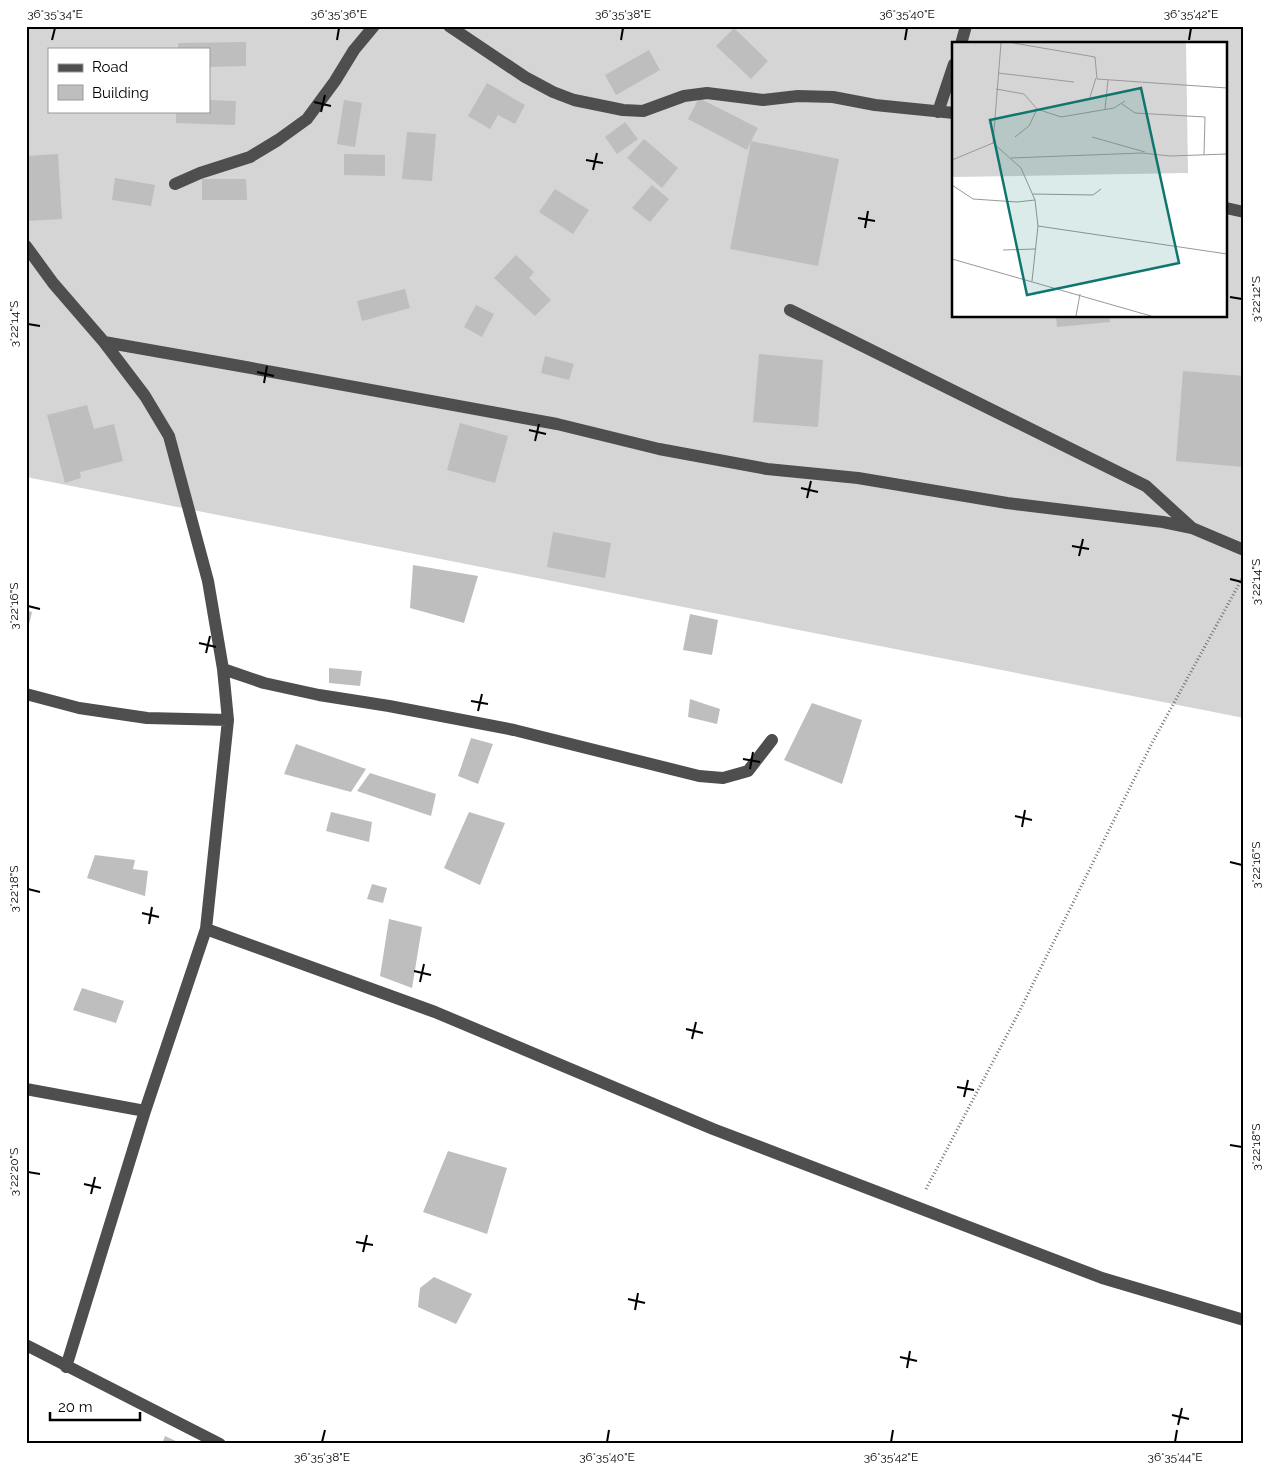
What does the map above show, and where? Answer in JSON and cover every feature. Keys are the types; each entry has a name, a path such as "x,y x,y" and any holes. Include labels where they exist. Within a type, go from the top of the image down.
{"street":[{"path":"175,184 200,173 250,156 278,140 307,119 335,81 354,50 374,26"},
{"path":"449,26 525,77 553,92 574,100 622,110 643,111 684,96 708,94 763,100 798,96 833,97 875,105 952,113"},
{"path":"962,42 966,26"},
{"path":"938,112 952,70"},
{"path":"1228,208 1244,212"},
{"path":"26,246 53,283 104,342 145,396 169,436 208,580 224,669 228,720 206,929 146,1111 66,1367"},
{"path":"790,310 1146,486 1192,528"},
{"path":"104,342 557,424 659,449 767,469 858,478 1007,503 1163,522 1192,528 1244,550"},
{"path":"224,669 264,683 319,695 398,707 514,730 699,776 723,778 748,771 772,740"},
{"path":"26,694 79,708 147,718 228,720"},
{"path":"206,929 459,1021 713,1129 1102,1278 1244,1320"},
{"path":"26,1089 146,1111"},
{"path":"26,1345 220,1444"}],"path":[{"path":"917,1207 1020,1012 1152,743 1244,575"}],"shaded area":[{"path":"26,26 1244,26 1244,718 26,477"}],"building":[{"path":"734,28 768,61 751,79 716,46"},
{"path":"246,42 246,66 210,67 210,48 178,48 178,43"},
{"path":"649,50 660,70 616,95 605,75"},
{"path":"487,83 525,105 515,124 498,115 490,129 468,116"},
{"path":"699,98 758,128 747,150 688,119"},
{"path":"210,100 236,101 235,125 176,123 176,112 210,112"},
{"path":"344,100 362,103 355,147 337,144"},
{"path":"625,122 638,139 617,154 605,137"},
{"path":"407,132 436,134 432,181 402,179"},
{"path":"644,139 678,168 662,188 627,158"},
{"path":"751,141 839,159 818,266 730,249"},
{"path":"58,154 62,219 26,221 26,156"},
{"path":"344,154 385,155 385,176 344,175"},
{"path":"115,178 155,185 151,206 112,200"},
{"path":"202,179 246,179 247,200 202,200"},
{"path":"652,185 669,199 650,222 632,208"},
{"path":"555,189 589,210 573,234 539,212"},
{"path":"516,255 534,272 529,278 551,300 535,316 494,278"},
{"path":"405,289 410,308 362,321 357,301"},
{"path":"476,305 494,314 482,337 464,327"},
{"path":"1056,318 1109,318 1110,322 1057,327"},
{"path":"759,354 823,360 818,427 753,422"},
{"path":"545,356 574,364 569,380 541,373"},
{"path":"1183,371 1244,376 1244,467 1176,461"},
{"path":"87,405 94,429 114,424 123,461 80,472 81,478 65,483 47,415"},
{"path":"460,423 508,436 495,483 447,470"},
{"path":"553,532 611,543 605,578 547,567"},
{"path":"413,565 478,576 464,623 410,608"},
{"path":"26,610 32,612 27,633 26,633"},
{"path":"690,614 718,620 712,655 683,650"},
{"path":"329,668 362,671 360,686 329,683"},
{"path":"690,699 720,709 717,724 688,717"},
{"path":"812,703 862,720 842,784 784,760"},
{"path":"471,738 493,744 478,784 458,776"},
{"path":"296,744 366,769 351,792 284,774"},
{"path":"370,773 436,794 431,816 357,791"},
{"path":"331,812 372,822 369,842 326,831"},
{"path":"469,812 505,823 480,885 444,868"},
{"path":"95,855 135,860 133,869 148,871 145,896 87,878"},
{"path":"372,884 387,888 383,903 367,899"},
{"path":"389,919 422,927 412,988 380,976"},
{"path":"82,988 124,1001 116,1023 73,1010"},
{"path":"448,1151 507,1168 487,1234 423,1212"},
{"path":"434,1277 472,1294 456,1324 418,1307 420,1288"},
{"path":"165,1436 182,1444 162,1444"}]}
